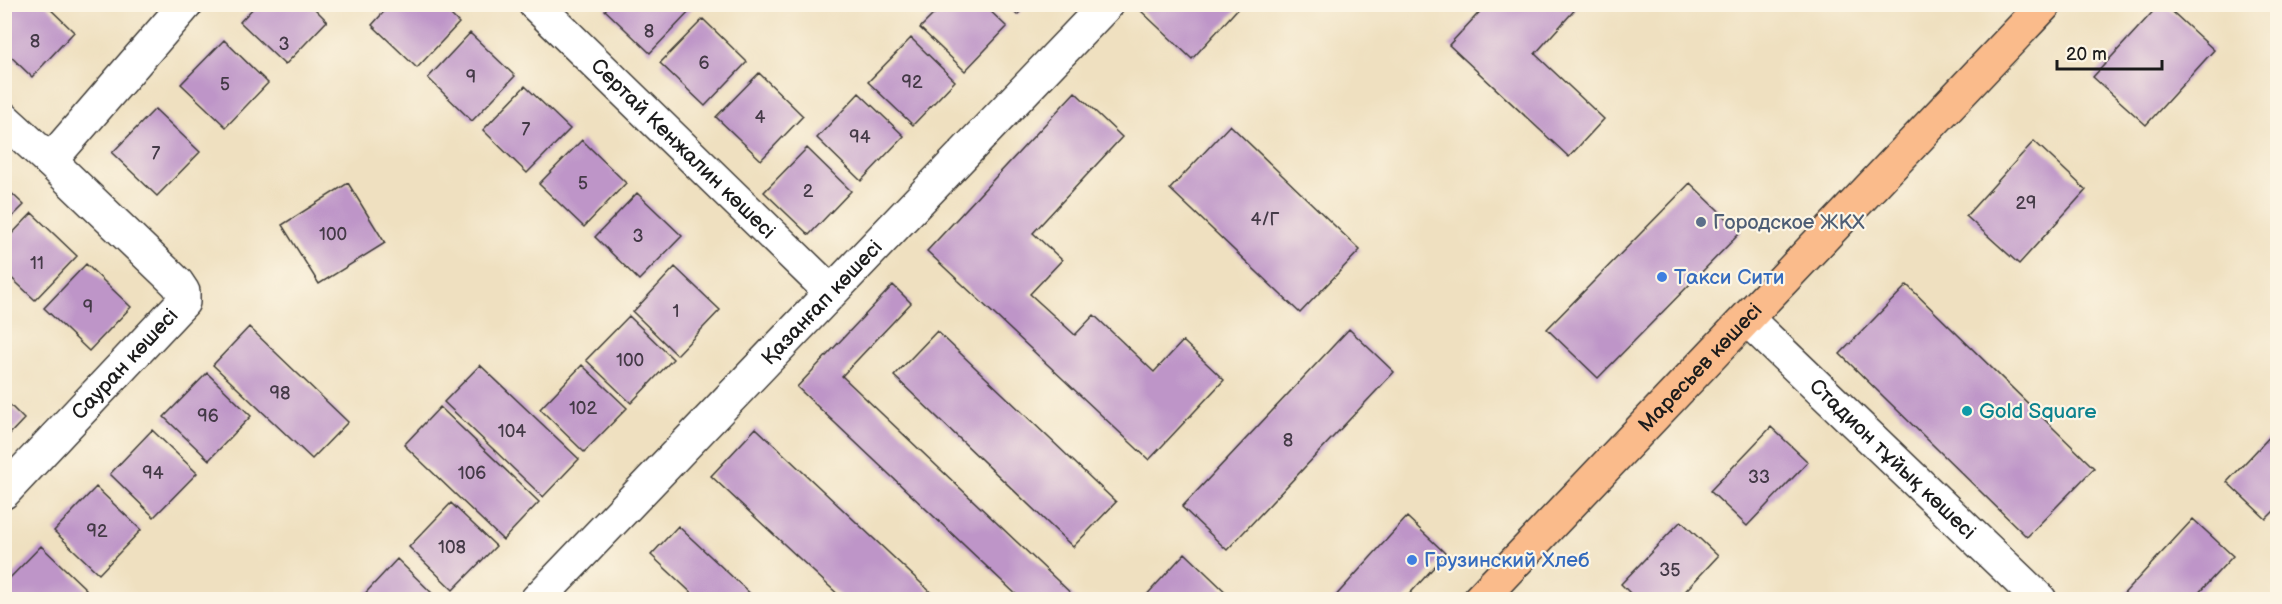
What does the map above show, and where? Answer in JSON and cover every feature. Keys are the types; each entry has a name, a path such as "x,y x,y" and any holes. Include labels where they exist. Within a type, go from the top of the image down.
{"main road":[{"name":"Маресьев көшесі","path":"1479,600 2045,4"}],"street":[{"path":"50,161 186,4"},
{"name":"Сертай Кенжалин көшесі","path":"535,4 831,292"},
{"name":"Қазанғап көшесі","path":"537,600 1107,4"},
{"name":"Сауран көшесі","path":"4,119 177,283 183,292 183,302 4,492"},
{"name":"Стадион тұйық көшесі","path":"1747,319 2040,600"}],"building":[{"path":"15,4 45,4 74,32 32,77 5,51 5,15"},
{"path":"257,4 310,4 327,21 285,65 240,22"},
{"path":"391,4 440,4 459,23 417,68 372,25"},
{"path":"610,4 688,4 692,9 650,53 605,10"},
{"path":"1006,4 1028,4 1017,15"},
{"path":"1145,4 1242,4 1192,59 1140,10"},
{"path":"1487,4 1580,4 1535,54 1604,119 1569,157 1449,45"},
{"path":"2160,4 2164,4 2214,50 2146,125 2093,77"},
{"path":"943,5 984,5 1007,27 965,71 920,28"},
{"path":"703,19 747,62 705,106 660,63"},
{"path":"470,33 515,76 472,121 428,78"},
{"path":"911,38 955,81 913,125 868,82"},
{"path":"224,40 268,83 226,127 181,84"},
{"path":"759,73 803,116 761,160 716,117"},
{"path":"525,86 570,129 527,173 483,130"},
{"path":"1075,92 1122,137 1033,233 1062,260 1030,294 1075,335 1094,315 1154,372 1183,341 1224,380 1149,460 927,251"},
{"path":"859,93 904,136 861,181 817,138"},
{"path":"155,109 200,152 157,196 112,153"},
{"path":"1230,125 1360,250 1300,313 1170,189"},
{"path":"582,140 626,183 584,227 539,184"},
{"path":"2034,141 2086,190 2019,264 1966,216"},
{"path":"807,148 851,191 809,235 764,192"},
{"path":"348,183 385,243 319,284 282,225"},
{"path":"1690,183 1741,232 1598,378 1547,329"},
{"path":"4,186 24,205 4,225"},
{"path":"637,193 682,236 639,280 595,237"},
{"path":"32,213 77,256 35,300 4,271 4,242"},
{"path":"86,264 131,307 89,351 44,308"},
{"path":"675,267 720,310 677,355 633,312"},
{"path":"893,285 911,303 842,376 1078,600 1022,600 797,387"},
{"name":"Gold Square","path":"1907,285 2094,468 2027,537 1840,354"},
{"path":"629,316 673,359 631,403 586,360"},
{"path":"249,327 348,422 312,459 213,365"},
{"path":"1349,329 1394,372 1227,550 1182,507"},
{"path":"937,331 1116,502 1073,547 894,376"},
{"path":"480,365 579,459 543,497 444,402"},
{"path":"582,365 627,408 584,452 540,409"},
{"path":"207,373 251,416 209,460 164,417"},
{"path":"4,399 24,419 4,440"},
{"path":"440,407 539,502 503,540 404,445"},
{"path":"1771,427 1808,462 1747,526 1710,491"},
{"path":"756,428 939,600 844,600 711,476"},
{"path":"2278,428 2278,507 2266,519 2227,482"},
{"path":"152,430 197,473 154,517 110,474"},
{"path":"96,487 141,530 99,574 54,531"},
{"path":"451,503 496,546 453,590 409,547"},
{"path":"1407,517 1446,554 1404,600 1332,600"},
{"path":"2193,519 2233,556 2192,600 2118,600"},
{"path":"1681,521 1718,556 1677,600 1637,600 1621,584"},
{"path":"678,526 757,600 699,600 651,555"},
{"path":"41,546 86,589 75,600 8,600 4,596 4,584"},
{"path":"1185,553 1234,600 1142,600"},
{"path":"397,559 439,600 359,600"}],"place":[{"name":"Городское ЖКХ","path":"1701,222"},
{"name":"Такси Сити","path":"1662,277"},
{"name":"Gold Square","path":"1967,411"},
{"name":"Грузинский Хлеб","path":"1412,560"}]}
